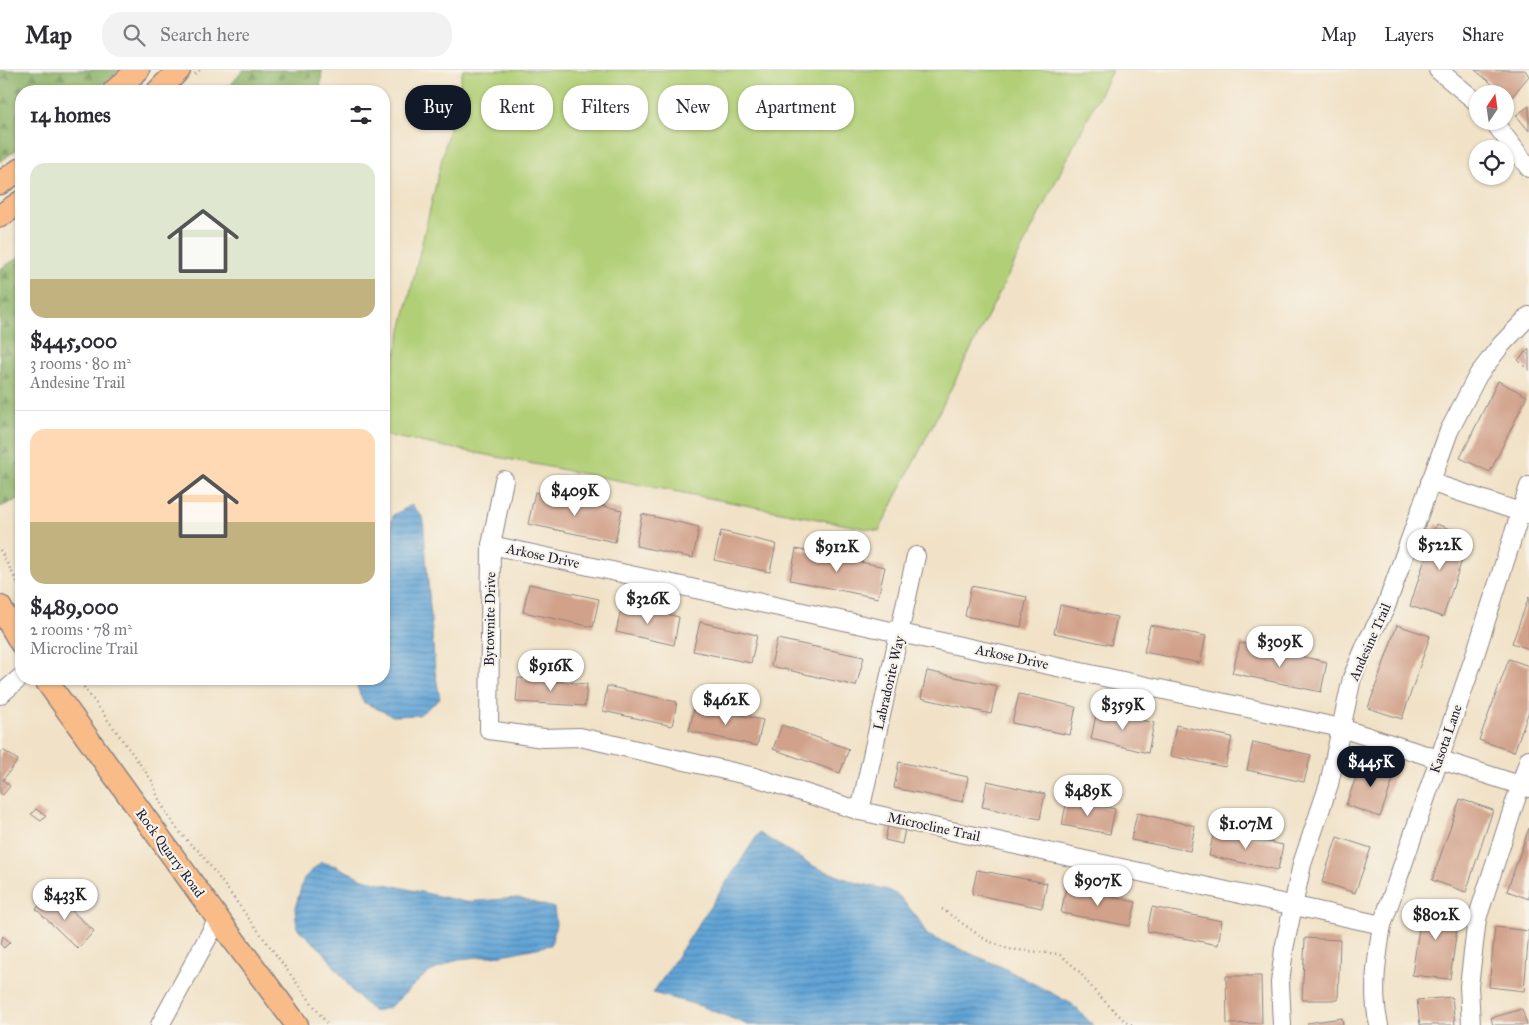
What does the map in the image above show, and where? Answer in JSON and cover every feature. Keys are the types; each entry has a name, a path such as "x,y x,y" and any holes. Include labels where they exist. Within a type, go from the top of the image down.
{"main road":[{"path":"121,85 138,70"},
{"path":"164,85 179,70"},
{"path":"0,184 15,173"},
{"path":"0,216 15,206"},
{"path":"0,607 15,633"},
{"name":"Rock Quarry Road","path":"49,685 297,1025"}],"street":[{"path":"1438,70 1469,96"},
{"path":"1500,130 1529,168"},
{"name":"Andesine Trail","path":"1282,1025 1280,983 1293,905 1302,864 1329,784 1352,678 1368,640 1385,610 1449,431 1478,375 1500,345 1529,316"},
{"name":"Bytownite Drive","path":"489,730 491,545 504,480"},
{"path":"1430,482 1524,513"},
{"name":"Kasota Lane","path":"1379,1025 1375,996 1376,961 1382,925 1524,513 1529,486"},
{"name":"Arkose Drive","path":"491,545 1341,728 1439,758 1524,787"},
{"name":"Labradorite Way","path":"860,811 916,556"},
{"path":"0,695 15,681"},
{"name":"Microcline Trail","path":"489,730 543,738 580,737 755,777 860,811 1382,925"},
{"path":"1471,1025 1469,986 1477,919 1524,787 1529,759"},
{"path":"160,1025 218,919"}],"path":[{"path":"0,550 15,578"},
{"path":"82,685 153,782 156,795 189,845 200,851 328,1025"},
{"path":"942,909 986,940 1008,949 1059,954 1077,969 1121,1017 1133,1025"}],"green space":[{"path":"0,70 120,70 101,85 15,85 15,151 0,162"},
{"path":"243,70 322,70 321,85 231,85"},
{"path":"463,70 1112,70 879,531 390,436 390,378 449,130 471,130 471,85 459,85"},
{"path":"15,260 15,501 0,507 0,269"}],"water":[{"path":"412,505 423,518 435,671 440,699 419,715 393,716 363,702 356,685 390,685 390,530 393,515"},
{"path":"759,833 813,866 854,882 888,890 899,896 917,917 927,935 1002,967 1072,1004 1093,1025 748,1025 701,1006 653,993"},
{"path":"321,862 336,866 363,879 465,902 518,898 554,908 556,924 551,945 502,955 458,959 426,974 390,1007 374,1012 355,994 323,951 297,928 295,908 304,878"}],"building":[{"path":"1475,70 1525,70 1529,76 1514,94 1514,85 1493,85"},
{"path":"1529,106 1529,131 1516,115"},
{"path":"1529,349 1529,371 1518,360"},
{"path":"1498,381 1527,396 1490,472 1460,458"},
{"path":"535,492 622,510 615,542 528,524"},
{"path":"642,514 699,527 693,558 636,546"},
{"path":"1436,524 1470,536 1443,617 1410,606"},
{"path":"721,531 776,544 770,572 714,560"},
{"path":"796,549 885,567 878,598 790,580"},
{"path":"529,584 599,599 593,627 523,612"},
{"path":"971,586 1027,597 1021,627 965,616"},
{"path":"1529,597 1529,649 1512,643"},
{"path":"622,604 679,617 674,645 616,632"},
{"path":"1060,605 1117,617 1111,645 1054,633"},
{"path":"700,622 757,635 751,663 693,651"},
{"path":"1150,625 1206,636 1200,663 1144,652"},
{"path":"1397,625 1430,636 1402,719 1368,708"},
{"path":"777,639 864,657 856,686 771,666"},
{"path":"1240,643 1327,662 1321,692 1232,673"},
{"path":"1509,659 1529,666 1529,711 1514,752 1479,740"},
{"path":"927,671 997,686 991,714 921,698"},
{"path":"518,678 587,684 585,706 516,702"},
{"path":"607,686 677,702 672,726 603,711"},
{"path":"1019,694 1076,707 1070,735 1012,723"},
{"path":"695,705 763,720 757,746 689,731"},
{"path":"1097,710 1154,723 1148,753 1091,739"},
{"path":"782,725 849,749 840,773 773,749"},
{"path":"1176,725 1232,737 1225,767 1170,756"},
{"path":"1253,742 1311,755 1304,782 1247,770"},
{"path":"3,750 18,760 3,780 10,786 3,795 0,793 0,754"},
{"path":"1362,760 1396,771 1380,817 1346,805"},
{"path":"899,762 968,777 963,802 894,788"},
{"path":"987,781 1045,794 1040,819 982,807"},
{"path":"1067,799 1115,809 1110,834 1062,825"},
{"path":"1460,799 1493,810 1466,892 1432,880"},
{"path":"36,809 46,816 41,821 31,814"},
{"path":"1137,813 1195,826 1190,851 1131,840"},
{"path":"888,825 905,829 902,844 885,840"},
{"path":"1529,828 1529,899 1507,891"},
{"path":"1214,830 1283,845 1278,870 1209,856"},
{"path":"1337,837 1371,848 1355,893 1322,882"},
{"path":"977,870 1047,883 1042,908 972,894"},
{"path":"1066,888 1136,902 1130,926 1061,913"},
{"path":"52,893 94,931 78,949 36,909"},
{"path":"1423,901 1460,907 1450,979 1412,975"},
{"path":"1152,907 1222,921 1218,945 1147,931"},
{"path":"1495,927 1529,931 1524,991 1489,987"},
{"path":"3,936 10,942 4,948 0,944"},
{"path":"1305,938 1340,940 1338,1000 1302,1000"},
{"path":"1226,976 1261,976 1262,1023 1227,1024"},
{"path":"1452,997 1455,1025 1420,1025 1417,1000"},
{"path":"1522,1009 1527,1025 1493,1025 1491,1018"},
{"path":"1342,1018 1343,1025 1308,1025 1307,1023"}]}
